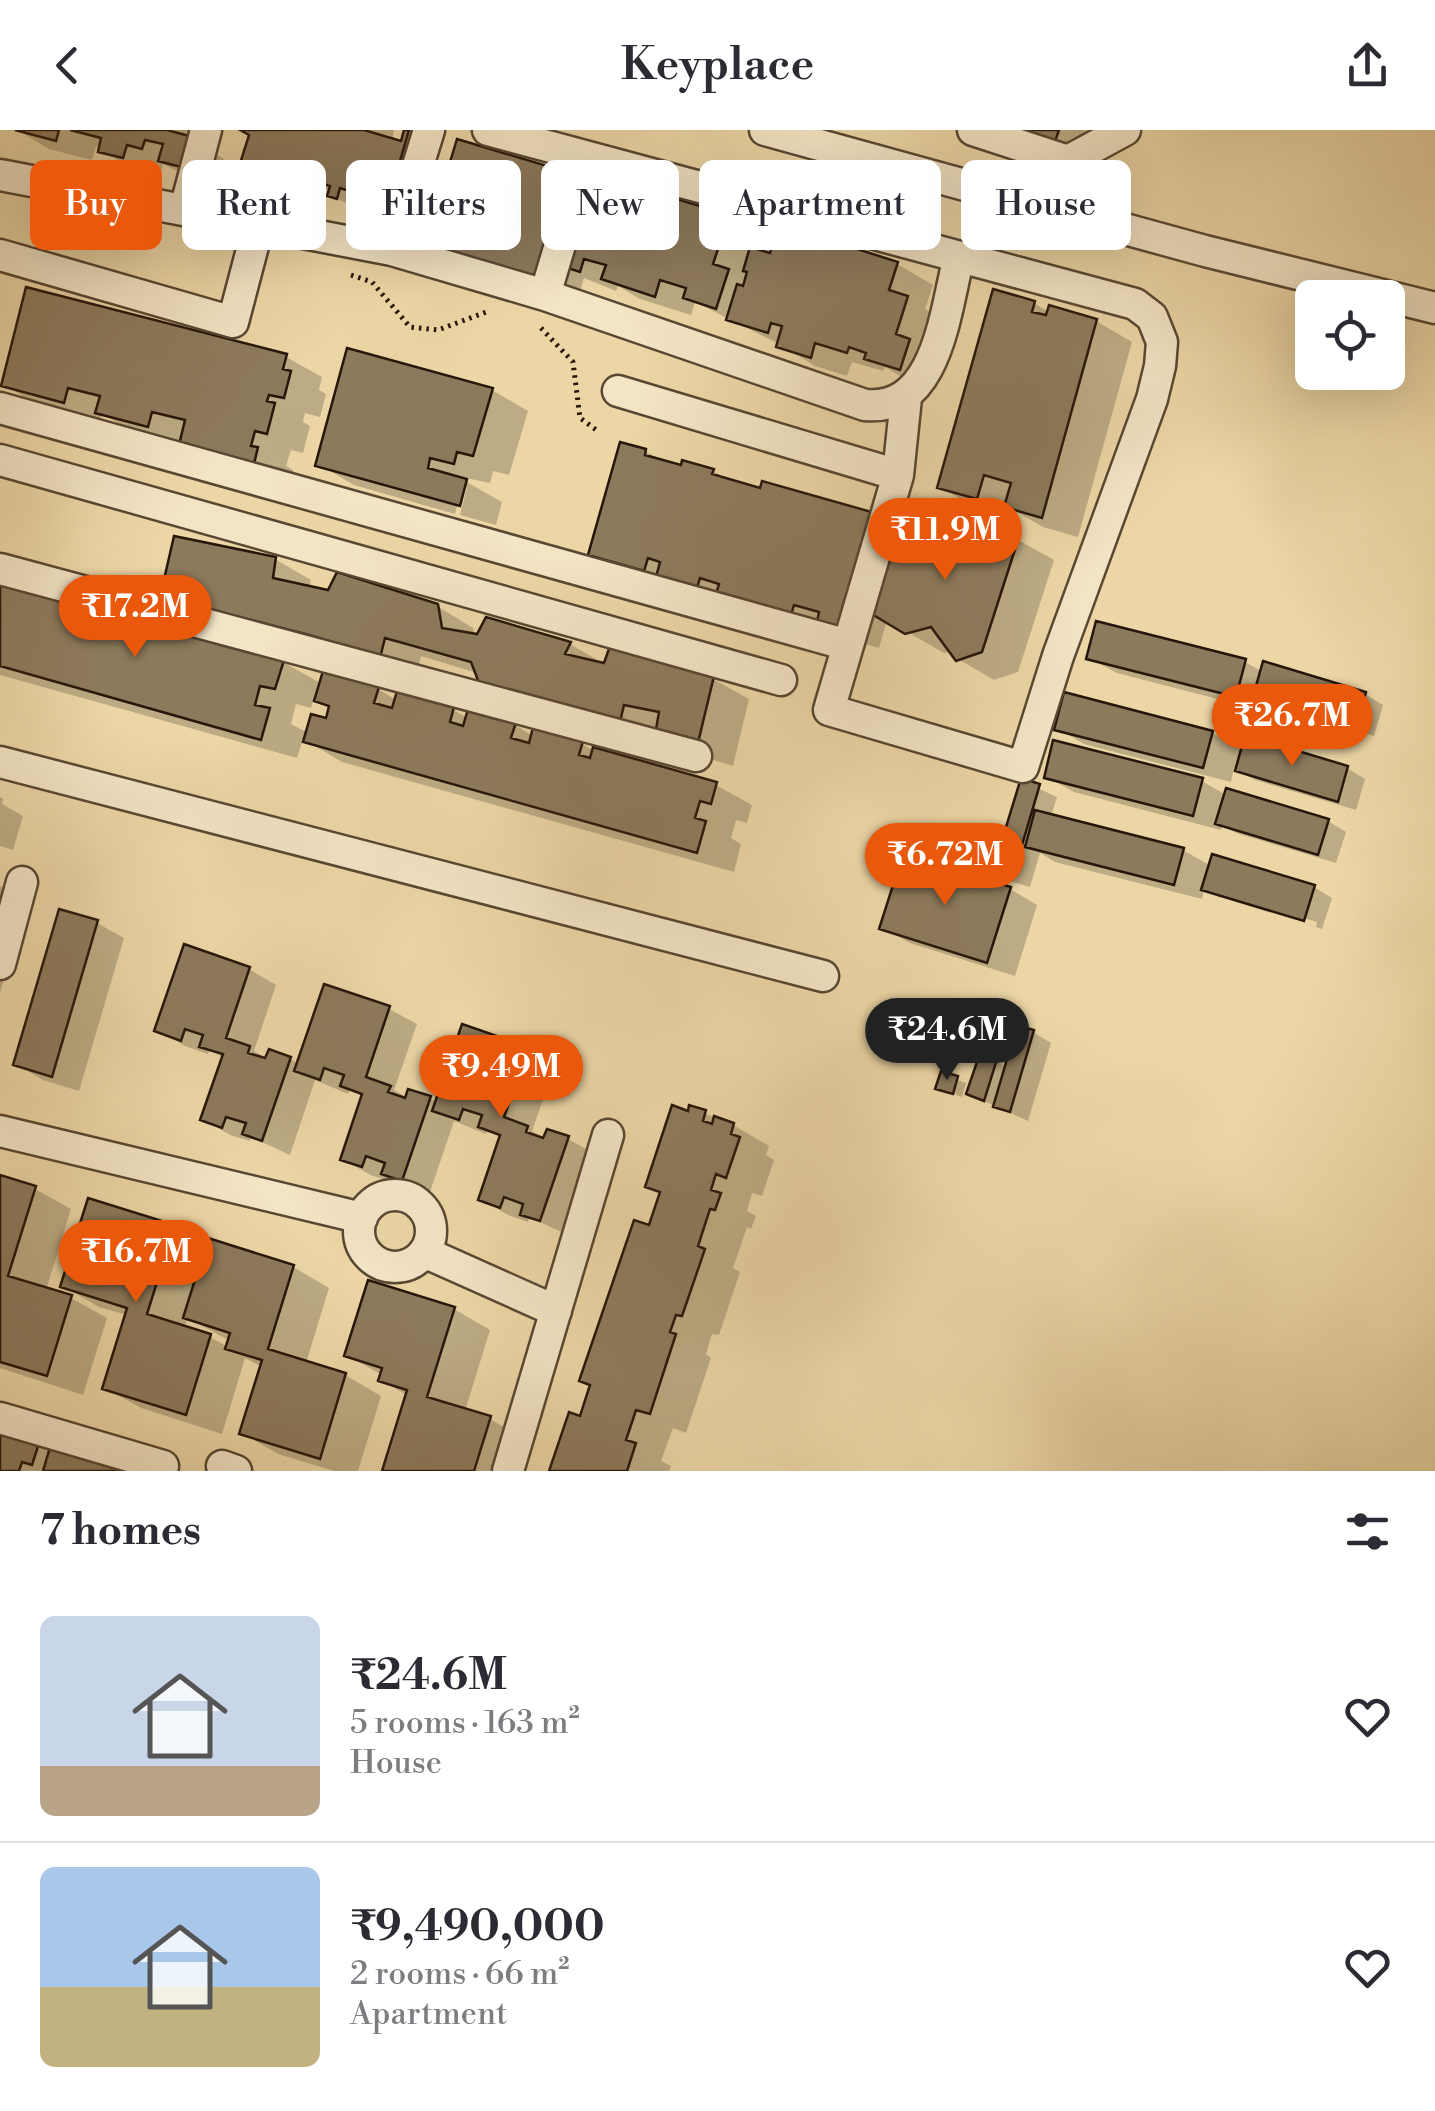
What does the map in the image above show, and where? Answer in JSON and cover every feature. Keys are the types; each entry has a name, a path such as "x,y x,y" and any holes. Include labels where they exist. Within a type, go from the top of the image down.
{"street":[{"path":"198,160 206,130"},
{"path":"420,160 429,130"},
{"path":"490,130 1135,304 1152,317 1162,342 1152,399 1058,656 1023,767 829,710 898,476 906,398"},
{"path":"766,130 1205,251 1435,308"},
{"path":"973,130 1068,160 1125,130"},
{"path":"540,309 586,158"},
{"path":"0,175 182,208"},
{"path":"0,256 233,322 252,250"},
{"path":"392,250 540,309 865,406 884,407 906,398 920,385 932,360 959,257"},
{"path":"618,391 898,476"},
{"path":"0,408 848,646"},
{"path":"0,460 781,680"},
{"path":"0,569 696,756"},
{"path":"0,762 822,976"},
{"path":"0,964 22,882"},
{"path":"0,1131 362,1218"},
{"path":"508,1471 608,1135"},
{"path":"403,1196 414,1201 429,1218 430,1242 424,1252 405,1266 382,1264 364,1249 360,1238 362,1218 370,1205 380,1198 403,1196"},
{"path":"424,1252 556,1310"},
{"path":"0,1418 163,1466"}],"path":[{"path":"339,271 372,282 410,327 438,330 484,311 503,313"},
{"path":"540,309 548,332 573,362 580,418 599,432"}],"building":[{"path":"15,130 59,130 56,141"},
{"path":"70,130 167,130 189,136 181,167 158,160 163,144 145,140 142,149 127,145 123,158 98,152 101,138"},
{"path":"240,130 364,130 401,141 404,130 409,130 400,160 346,160 346,190 340,188 337,199 327,196 330,186 326,185 326,160 241,160 249,135"},
{"path":"1005,130 1059,130 1053,147"},
{"path":"457,139 541,164 541,250 551,250 541,284 430,250 521,250 521,160 451,160"},
{"path":"679,200 699,206 699,250 718,250 713,264 729,269 716,309 683,298 686,288 660,280 655,297 601,279 606,265 584,259 580,272 555,264 559,250 679,250"},
{"path":"749,250 860,250 898,262 889,290 908,296 896,334 910,339 900,370 864,359 866,353 849,347 847,353 815,343 811,358 776,347 782,326 771,323 768,333 726,320 737,284 743,286"},
{"path":"26,287 287,354 283,369 291,371 284,398 269,395 267,401 275,403 267,434 255,431 251,446 258,447 254,464 179,445 185,420 152,412 148,427 95,413 100,396 68,388 64,403 1,386"},
{"path":"993,289 1035,301 1032,312 1046,315 1049,305 1097,319 1042,518 1004,507 1011,483 984,475 977,499 937,488"},
{"path":"347,348 493,388 473,456 457,452 454,464 430,458 428,468 467,479 460,506 315,466"},
{"path":"620,442 646,449 645,455 714,469 712,474 760,488 762,481 875,513 842,629 817,622 819,612 794,605 791,615 716,594 719,584 700,578 697,588 656,577 660,562 648,558 644,571 588,555"},
{"path":"910,508 950,519 942,547 962,552 970,524 1019,537 982,652 956,661 931,627 905,634 870,613"},
{"path":"174,536 276,557 273,578 328,590 337,572 438,604 442,628 477,634 486,617 571,642 565,654 604,663 611,643 714,676 697,747 655,735 659,712 624,705 620,722 479,683 471,662 385,638 380,658 309,635 160,597"},
{"path":"0,580 284,660 275,689 260,686 255,705 270,708 261,740 0,666"},
{"path":"1096,621 1246,659 1236,697 1086,659"},
{"path":"1263,661 1366,692 1356,728 1253,697"},
{"path":"323,671 379,687 374,703 392,708 397,691 454,707 450,722 463,726 468,709 516,722 511,738 529,743 533,727 583,741 579,755 590,758 593,747 717,782 711,804 700,801 695,818 706,821 697,853 303,742 311,714 326,718 329,706 314,701"},
{"path":"1064,692 1213,731 1203,768 1054,730"},
{"path":"1245,735 1348,766 1338,802 1235,771"},
{"path":"1053,740 1203,778 1193,816 1044,778"},
{"path":"1021,778 1040,784 1012,879 992,873"},
{"path":"1226,788 1329,819 1318,855 1215,824"},
{"path":"1035,810 1184,848 1174,885 1025,847"},
{"path":"903,854 1011,887 987,963 879,929"},
{"path":"1212,854 1315,885 1304,921 1201,890"},
{"path":"59,909 98,920 52,1077 13,1065"},
{"path":"184,944 250,967 226,1038 250,1046 248,1053 265,1058 269,1049 291,1057 262,1141 242,1134 246,1123 226,1117 222,1128 200,1120 223,1054 199,1047 203,1035 185,1029 181,1041 154,1031"},
{"path":"324,984 390,1006 366,1077 391,1086 388,1092 405,1098 408,1089 431,1096 402,1181 381,1174 385,1163 366,1156 362,1167 340,1160 362,1094 340,1086 344,1075 324,1068 320,1080 294,1071"},
{"path":"462,1024 529,1047 504,1117 528,1126 526,1132 543,1138 547,1129 569,1136 540,1221 520,1215 523,1204 504,1197 500,1208 478,1200 500,1135 478,1127 482,1115 463,1109 459,1120 432,1111"},
{"path":"1017,1025 1034,1030 1010,1112 993,1107"},
{"path":"980,1053 997,1059 984,1101 966,1094"},
{"path":"941,1071 958,1076 953,1094 935,1089"},
{"path":"672,1105 688,1111 689,1105 706,1110 703,1121 712,1124 714,1116 734,1123 731,1134 740,1137 726,1178 716,1174 711,1190 721,1193 715,1210 710,1209 698,1246 705,1249 682,1316 676,1315 670,1332 676,1334 650,1414 636,1410 626,1440 636,1443 627,1471 549,1471 569,1412 580,1416 590,1385 579,1381 634,1220 649,1225 660,1192 645,1187"},
{"path":"0,1175 36,1186 8,1276 72,1295 47,1376 0,1362"},
{"path":"88,1198 175,1225 147,1314 211,1334 186,1415 102,1389 127,1308 60,1287"},
{"path":"208,1238 294,1265 268,1349 346,1373 320,1459 239,1434 262,1360 225,1349 230,1333 183,1318"},
{"path":"368,1280 455,1307 427,1397 491,1416 474,1471 382,1471 407,1390 378,1381 382,1368 344,1356"},
{"path":"0,1422 42,1434 32,1465 22,1462 19,1471 0,1471"},
{"path":"53,1437 124,1458 120,1471 43,1471"}]}
